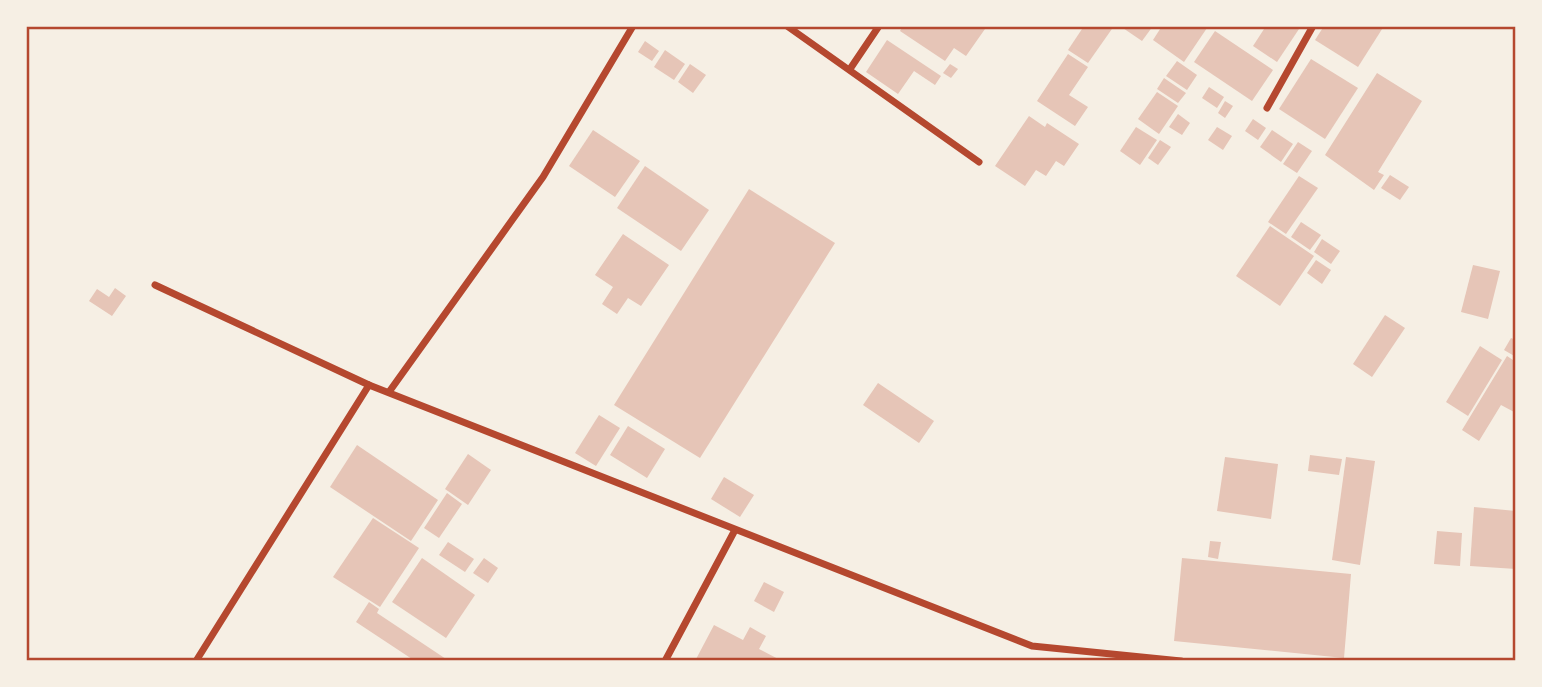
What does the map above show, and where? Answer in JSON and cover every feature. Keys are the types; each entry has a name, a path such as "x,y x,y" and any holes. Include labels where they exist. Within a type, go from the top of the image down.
{"street":[{"path":"388,393 542,177 634,26"},
{"path":"786,26 979,162"},
{"path":"850,69 879,26"},
{"path":"1267,107 1313,26"},
{"path":"155,285 388,393 1032,646 1181,661"},
{"path":"196,661 369,385"},
{"path":"665,661 735,530"}],"building":[{"path":"903,26 980,26 985,29 966,56 954,48 945,61 900,31"},
{"path":"1084,26 1114,26 1088,63 1068,50"},
{"path":"1120,26 1153,26 1142,41"},
{"path":"1162,26 1207,28 1184,62 1153,40"},
{"path":"1266,26 1301,26 1277,62 1253,46"},
{"path":"1324,26 1384,26 1358,67 1315,40"},
{"path":"1215,31 1273,70 1252,101 1194,62"},
{"path":"887,40 941,76 935,85 914,71 898,94 866,72"},
{"path":"645,41 659,51 652,61 638,52"},
{"path":"665,50 685,64 674,80 654,67"},
{"path":"1068,54 1088,67 1069,95 1088,107 1075,126 1037,101"},
{"path":"1311,59 1358,88 1325,139 1279,109"},
{"path":"1177,61 1197,75 1187,90 1166,76"},
{"path":"690,64 706,75 693,93 678,82"},
{"path":"950,64 958,69 951,78 943,73"},
{"path":"1377,73 1422,101 1378,172 1384,175 1374,190 1325,155"},
{"path":"1164,78 1186,93 1178,103 1157,89"},
{"path":"1209,87 1224,97 1217,108 1202,98"},
{"path":"1157,92 1178,106 1159,134 1138,119"},
{"path":"1225,101 1233,106 1225,118 1218,113"},
{"path":"1178,114 1190,123 1182,135 1169,127"},
{"path":"1029,116 1045,127 1047,123 1079,144 1064,166 1056,161 1046,176 1036,170 1025,186 995,166"},
{"path":"1253,119 1266,128 1258,140 1245,131"},
{"path":"1136,127 1157,140 1140,165 1120,151"},
{"path":"1217,127 1232,136 1223,150 1208,140"},
{"path":"593,130 640,161 615,197 569,166"},
{"path":"1272,130 1293,144 1281,162 1260,147"},
{"path":"1160,140 1171,147 1158,165 1148,158"},
{"path":"1298,142 1312,151 1297,173 1283,164"},
{"path":"645,166 709,210 681,251 617,208"},
{"path":"1390,175 1409,187 1400,200 1381,188"},
{"path":"1299,176 1318,188 1286,234 1268,222"},
{"path":"749,189 835,243 700,458 614,405"},
{"path":"1301,222 1321,235 1310,250 1291,237"},
{"path":"1270,226 1314,256 1280,306 1236,276"},
{"path":"623,234 669,265 641,306 628,298 617,314 602,304 613,287 595,275"},
{"path":"1322,239 1340,251 1331,264 1314,252"},
{"path":"1316,260 1331,270 1322,284 1307,273"},
{"path":"1473,265 1500,271 1488,319 1461,312"},
{"path":"115,288 126,296 112,316 89,301 97,289 109,297"},
{"path":"1385,315 1405,328 1372,377 1353,364"},
{"path":"1511,338 1516,340 1516,357 1504,350"},
{"path":"1480,346 1502,360 1468,416 1446,402"},
{"path":"1507,356 1516,362 1516,413 1501,405 1479,441 1462,430"},
{"path":"878,383 934,421 919,443 863,405"},
{"path":"599,415 620,428 596,466 575,453"},
{"path":"628,426 665,449 647,478 610,455"},
{"path":"357,445 438,500 411,541 330,487"},
{"path":"468,454 491,470 468,505 445,489"},
{"path":"1310,455 1342,459 1339,475 1308,471"},
{"path":"1225,457 1278,464 1271,519 1217,511"},
{"path":"1346,457 1375,461 1360,565 1332,560"},
{"path":"724,477 754,495 740,517 711,499"},
{"path":"447,493 462,504 439,538 424,528"},
{"path":"1474,507 1516,511 1516,569 1470,566"},
{"path":"373,518 419,548 380,607 333,577"},
{"path":"1437,531 1462,533 1460,566 1434,564"},
{"path":"1210,541 1221,542 1218,559 1208,557"},
{"path":"448,542 474,559 465,572 439,555"},
{"path":"422,558 475,595 446,638 392,602"},
{"path":"484,558 498,568 488,583 473,573"},
{"path":"1182,558 1351,574 1344,658 1174,641"},
{"path":"764,582 784,592 774,612 754,601"},
{"path":"369,602 379,609 377,613 449,661 415,661 356,622"},
{"path":"714,625 743,640 750,627 766,636 759,649 782,661 695,661"}]}
